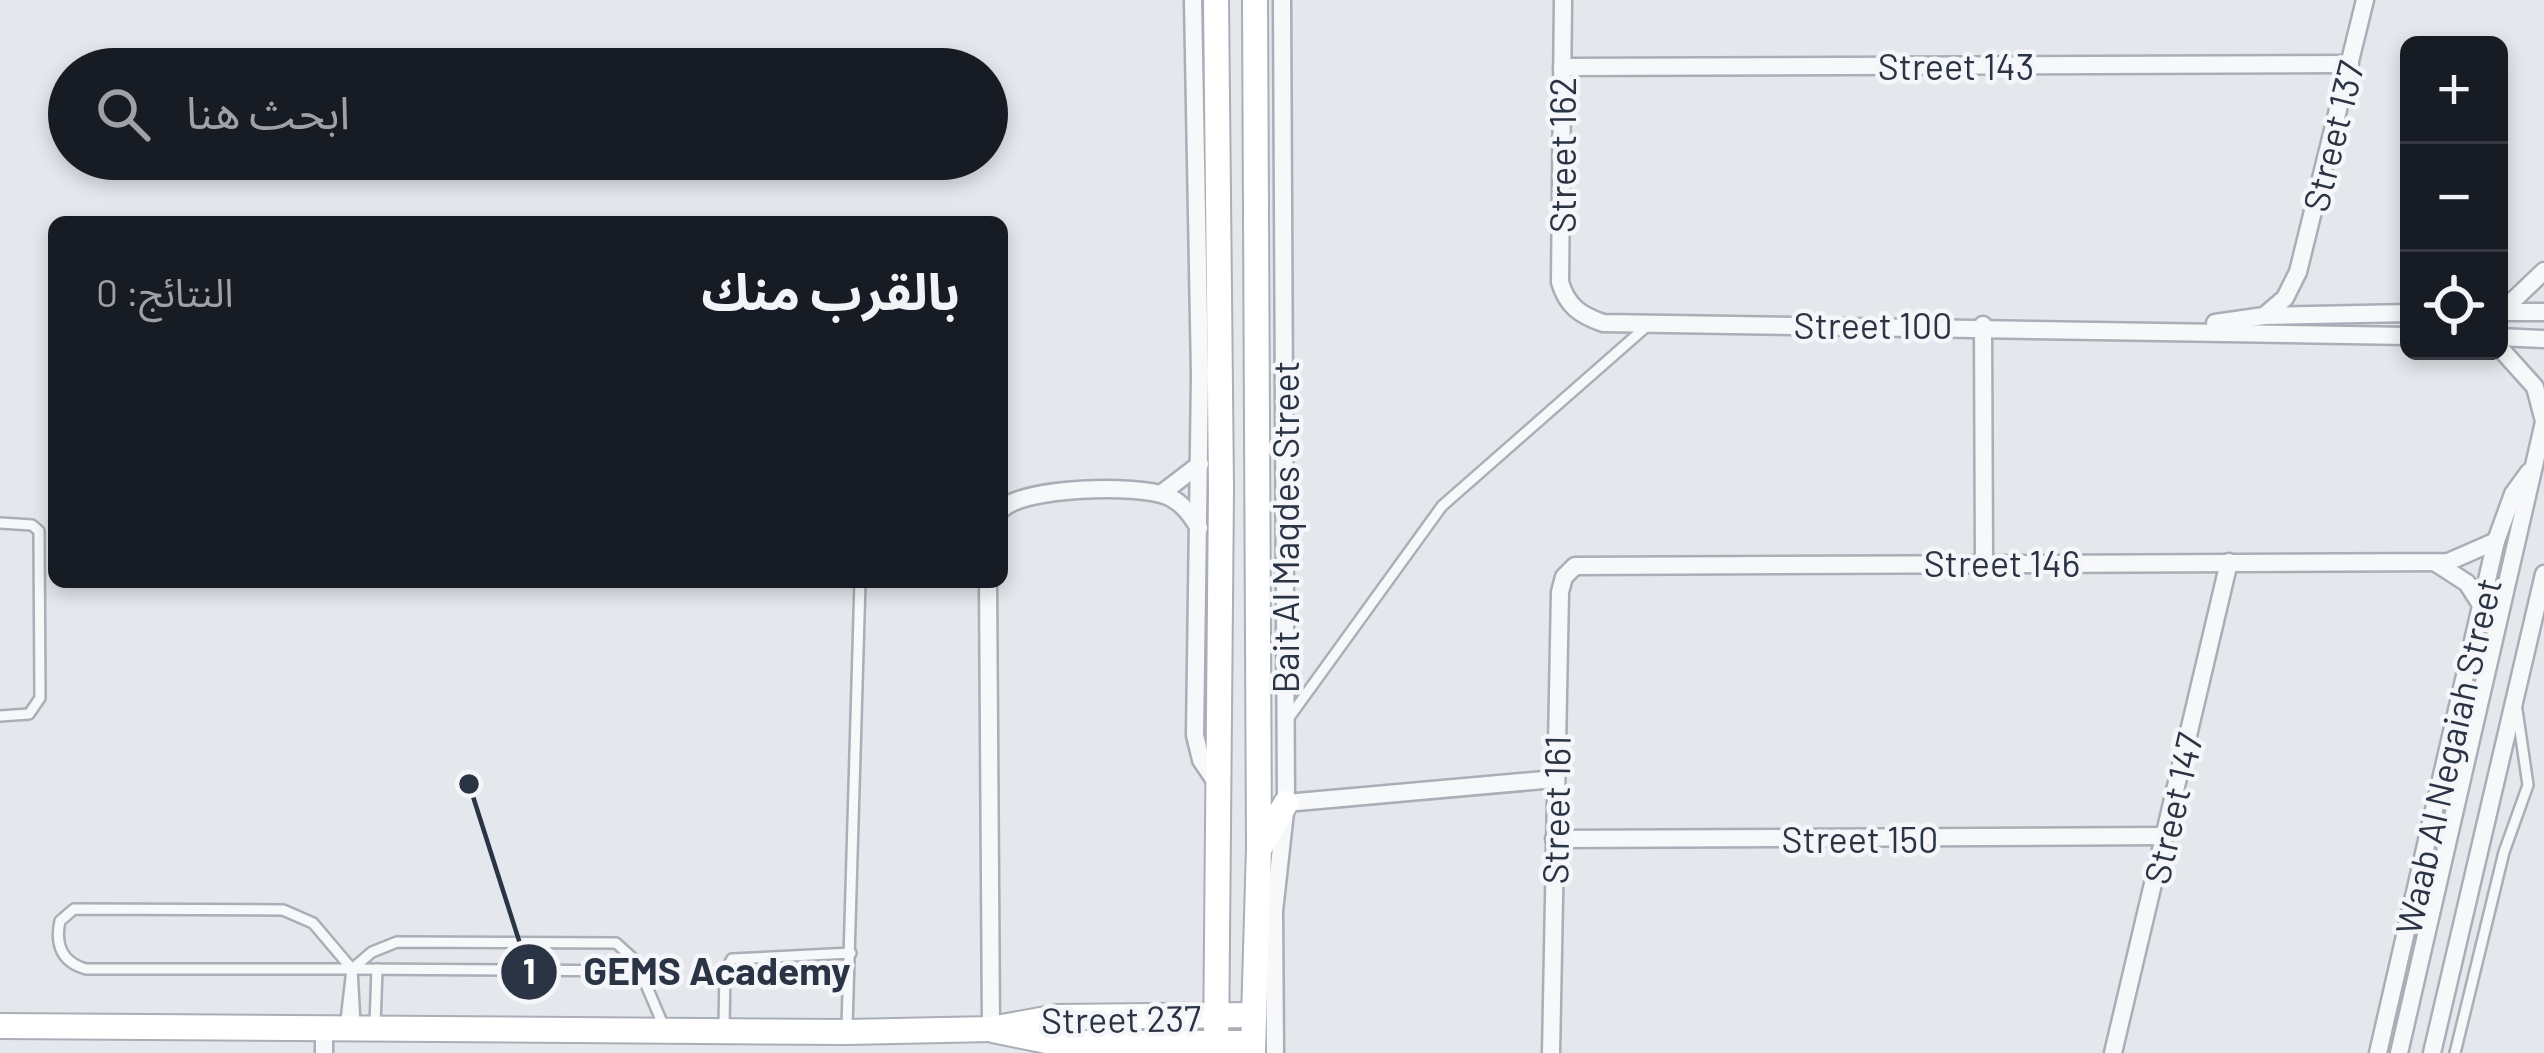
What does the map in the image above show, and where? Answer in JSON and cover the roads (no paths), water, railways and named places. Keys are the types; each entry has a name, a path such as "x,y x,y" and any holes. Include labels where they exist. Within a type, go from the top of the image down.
{"street":[{"name":"Bait Al Maqdes Street","path":"1193,0 1200,181 1195,263 1200,464 1195,735 1202,760 1216,782"},
{"name":"Bait Al Maqdes Street","path":"1216,0 1220,467 1216,1048"},
{"name":"Bait Al Maqdes Street","path":"1250,0 1255,36 1259,848 1253,1015 1260,1050"},
{"name":"Bait Al Maqdes Street","path":"1260,1050 1286,803 1282,0"},
{"name":"Street 162","path":"1563,0 1561,282 1572,307"},
{"name":"Street 137","path":"2264,316 2285,298 2298,272 2366,0"},
{"name":"Street 143","path":"1562,67 2350,64"},
{"path":"2298,272 2304,296 2320,314"},
{"path":"2508,305 2544,272"},
{"name":"Street 100","path":"1572,307 1603,322 2179,328 2400,336"},
{"path":"2508,312 2544,312"},
{"name":"Street 100","path":"2179,328 2264,316 2400,313"},
{"path":"1983,325 1984,562"},
{"path":"2508,338 2544,339"},
{"path":"2508,357 2535,387 2544,421"},
{"name":"Waab Al Negaiah Street","path":"2398,1053 2544,421"},
{"path":"1162,494 1200,464"},
{"name":"Waab Al Negaiah Street","path":"2378,1053 2496,541 2512,494 2534,468"},
{"path":"1008,504 1019,496 1042,491 1162,494 1183,506 1200,529"},
{"name":"Street 146","path":"1570,569 1586,563 2435,562 2461,560 2496,541"},
{"name":"Street 147","path":"2113,1053 2229,562"},
{"path":"2435,562 2467,583 2483,608"},
{"name":"Street 161","path":"1551,1053 1560,592 1570,569"},
{"name":"Waab Al Negaiah Street","path":"2432,1053 2544,574"},
{"path":"988,588 991,1029"},
{"path":"1259,848 1286,803 1555,779"},
{"name":"Street 150","path":"1554,839 2165,836"},
{"name":"Street 237","path":"0,1026 345,1034 474,1042 666,1032 991,1029 1057,1016 1253,1015"},
{"name":"Street 237","path":"991,1029 1036,1041 1260,1050"}],"lane":[{"path":"1285,723 1442,506 1651,323"},
{"path":"0,523 32,525 39,531 40,674 37,708 0,716"},
{"path":"847,1032 860,588"},
{"path":"2455,1053 2504,851 2528,785 2516,703"},
{"path":"352,969 313,923 283,910 74,909 58,927 61,952 86,969 641,971"},
{"path":"345,1034 352,969 372,952 397,942 607,941 631,953 666,1032"},
{"path":"724,1031 725,971 732,959 851,952"},
{"path":"345,1034 377,969"}],"place":[{"name":"GEMS Academy","path":"469,784"}]}
